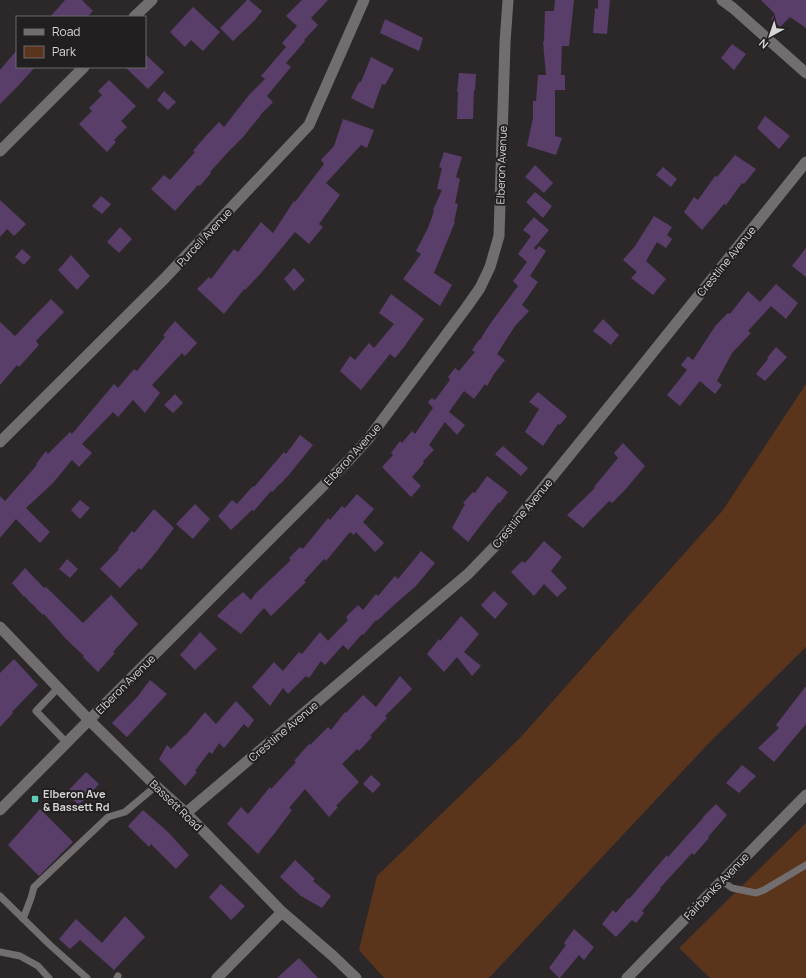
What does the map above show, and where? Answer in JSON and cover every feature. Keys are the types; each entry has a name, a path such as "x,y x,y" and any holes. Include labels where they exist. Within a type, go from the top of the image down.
{"street":[{"path":"135,16 152,0"},
{"name":"Elberon Avenue","path":"0,810 66,742 349,460 369,438 480,288 490,267 499,236 505,43 508,0"},
{"path":"722,0 806,73"},
{"name":"Purcell Avenue","path":"0,442 165,278 309,125 359,2"},
{"path":"0,151 83,68"},
{"name":"Crestline Avenue","path":"186,813 468,574 499,542 806,162"},
{"name":"Bassett Road","path":"0,628 89,720 156,786 186,813 282,912 356,978"},
{"name":"Fairbanks Avenue","path":"627,978 806,795"},
{"path":"217,978 282,912"}],"lane":[{"path":"58,688 36,711 66,742"},
{"path":"23,919 34,887 108,817 125,812 156,786"},
{"path":"722,881 732,888 756,893 764,890 806,865"},
{"path":"0,896 50,945 87,978"},
{"path":"0,952 20,956 38,966 49,978"}],"green space":[{"path":"806,384 806,647 707,745 489,978 384,978 359,950 377,876 520,738 723,510"},
{"path":"806,823 806,978 710,978 679,948"}],"building":[{"path":"65,0 82,0 93,11 88,16 51,16"},
{"path":"247,0 262,11 255,20 233,41 220,28"},
{"path":"302,0 328,0 311,18 318,25 286,63 291,67 267,96 273,102 210,172 211,173 200,186 198,185 175,211 151,189 164,175 170,180 219,122 224,127 249,95 265,79 261,76 286,47 282,43 297,26 286,16"},
{"path":"555,0 574,0 569,46 562,46 561,75 565,75 565,90 555,90 555,136 562,138 556,155 527,146 533,118 533,101 536,101 538,75 546,75 543,42 545,11 554,11"},
{"path":"598,0 610,0 607,34 593,33 595,8 598,9"},
{"path":"761,0 806,0 806,28 790,17 780,27 771,19 775,14"},
{"path":"193,7 220,32 203,51 191,40 185,47 170,32"},
{"path":"385,19 423,38 419,51 380,33"},
{"path":"732,44 746,54 734,70 721,58"},
{"path":"16,51 16,68 34,68 0,104 0,70"},
{"path":"146,55 164,72 148,89 126,68 146,68"},
{"path":"371,57 394,69 385,85 382,84 373,109 351,98 359,82 361,82"},
{"path":"459,73 476,74 473,119 457,119"},
{"path":"109,80 136,106 121,121 127,127 114,140 116,142 107,152 79,124 92,111 89,108 102,95 98,91"},
{"path":"164,91 176,102 168,110 157,100"},
{"path":"765,116 790,136 779,149 757,128"},
{"path":"343,119 374,130 367,148 361,145 326,183 340,195 319,224 323,227 309,244 295,232 261,273 245,290 244,289 224,314 197,289 209,277 211,279 234,249 238,252 261,222 273,233 294,201 295,202 324,164 321,160 334,146"},
{"path":"444,152 462,157 456,177 460,179 455,203 458,204 455,222 434,273 452,285 440,306 403,279 421,254 416,251 428,228 434,211 433,210 442,190 437,189 442,168 439,167"},
{"path":"735,155 756,169 744,184 742,183 726,205 724,204 702,230 684,212 694,197 698,200 715,176 717,177"},
{"path":"535,165 553,183 544,193 525,177"},
{"path":"663,167 677,179 671,187 656,175"},
{"path":"535,192 552,206 543,218 526,202"},
{"path":"101,196 111,204 102,214 92,206"},
{"path":"0,200 26,224 14,236 7,229 0,237"},
{"path":"654,216 672,227 667,235 672,239 666,248 657,242 646,261 666,279 653,295 631,278 637,272 623,260 635,246"},
{"path":"534,217 549,230 534,248 536,250 539,246 546,251 530,276 538,282 522,305 529,311 515,326 497,354 505,360 487,386 485,384 474,399 464,391 449,412 465,425 457,435 445,422 429,445 434,450 423,461 424,463 412,477 421,486 411,497 382,467 393,455 391,453 400,441 402,443 412,431 415,434 433,408 428,402 432,398 435,400 450,380 448,377 455,368 459,371 475,352 472,350 518,286 513,281 527,262 518,254 531,236 523,230"},
{"path":"120,227 132,239 119,253 107,242"},
{"path":"806,248 806,277 792,266"},
{"path":"22,249 31,257 24,265 15,257"},
{"path":"71,255 90,276 77,290 58,270"},
{"path":"294,268 305,280 294,291 284,279"},
{"path":"776,284 798,303 786,319 771,306 748,331 751,333 732,353 717,381 722,385 715,394 700,381 680,406 667,395 687,370 681,365 688,356 693,360 716,325 728,313 730,314 748,291 760,302"},
{"path":"391,294 424,319 395,358 390,354 361,390 340,371 350,356 355,360 369,343 374,348 394,324 379,313"},
{"path":"51,299 64,312 36,341 39,345 19,367 17,365 0,385 0,322 15,336"},
{"path":"603,319 619,335 611,345 593,331"},
{"path":"175,321 197,343 185,356 182,353 152,385 160,393 145,413 133,400 118,417 113,412 82,444 92,453 79,467 72,460 53,483 26,508 50,532 40,543 16,519 0,538 0,496 5,501 37,465 36,464 46,451 48,454 70,432 72,434 114,384 118,388 134,369 137,371 165,337 163,335"},
{"path":"776,347 787,357 765,381 756,374"},
{"path":"538,392 567,416 560,425 558,424 543,446 525,432 539,409 529,402"},
{"path":"175,394 183,403 173,413 164,405"},
{"path":"300,435 313,445 288,476 272,492 271,491 254,511 252,510 231,530 218,516 232,500 237,504 253,486 254,487 284,452 286,454"},
{"path":"623,443 645,466 612,503 609,501 583,528 567,515 595,488 594,487 618,458 614,453"},
{"path":"503,446 528,468 521,476 495,454"},
{"path":"487,476 508,492 468,542 452,528 465,504 463,503 473,492 475,493"},
{"path":"357,494 374,509 363,522 384,543 375,552 356,532 354,535 350,532 326,561 324,559 304,581 306,582 271,616 264,608 241,634 217,616 243,592 251,600 255,594 291,560 289,558 300,547 303,549 328,518 330,520 342,506 345,508"},
{"path":"80,500 90,508 80,519 71,510"},
{"path":"195,504 210,519 193,539 176,524"},
{"path":"154,509 174,528 141,570 139,568 120,588 100,569 119,549 118,548 132,531 134,533"},
{"path":"544,541 562,557 551,571 567,588 557,597 544,584 534,596 511,572 522,561 525,563"},
{"path":"421,551 435,563 416,586 377,621 376,620 348,650 343,645 325,665 321,661 309,678 306,676 288,694 283,688 270,706 252,687 274,662 283,671 299,652 302,654 320,632 328,641 348,620 346,617 358,605 363,610 376,594 378,596 395,576 398,579"},
{"path":"67,559 78,569 70,578 59,569"},
{"path":"25,568 44,588 46,587 83,623 111,595 138,624 113,652 115,653 98,672 44,614 43,615 24,597 12,583"},
{"path":"494,591 508,604 495,619 481,605"},
{"path":"461,616 479,634 464,652 481,666 472,676 457,657 444,672 427,654"},
{"path":"200,632 217,649 195,670 180,655"},
{"path":"14,659 38,685 0,727 0,673"},
{"path":"400,676 412,689 385,716 387,718 370,736 372,737 359,751 357,749 342,764 359,782 336,806 338,807 329,817 305,789 289,808 292,810 258,854 227,824 241,807 248,814 270,787 271,789 296,762 294,761 309,744 310,745 328,727 331,730 345,712 346,713 363,695 376,707"},
{"path":"150,680 167,694 127,737 112,723 138,696"},
{"path":"806,686 806,724 774,762 758,748 779,728 776,725"},
{"path":"236,701 254,720 248,728 244,724 224,748 219,743 212,754 209,752 195,771 197,772 185,786 159,759 167,745 171,749 185,736 205,712 216,724"},
{"path":"742,765 756,776 739,793 726,783"},
{"path":"86,772 99,784 79,805 66,793"},
{"path":"371,775 381,784 373,793 363,784"},
{"path":"716,804 727,815 694,855 692,853 660,888 661,889 642,911 644,913 636,923 632,920 616,937 602,924 613,910 616,913 667,855 668,857"},
{"path":"40,809 73,842 39,876 8,845"},
{"path":"143,810 168,832 189,855 176,869 151,844 149,847 128,826"},
{"path":"295,860 315,879 313,881 331,896 322,908 301,896 280,877"},
{"path":"221,884 245,906 231,920 209,897"},
{"path":"125,916 145,937 114,970 80,940 70,949 59,939 76,919 102,943"},
{"path":"574,929 594,947 584,960 579,955 559,978 549,968 566,945 564,943"},
{"path":"299,958 318,978 277,978"}],"place":[{"name":"Elberon Ave & Bassett Rd","path":"35,799"}]}
